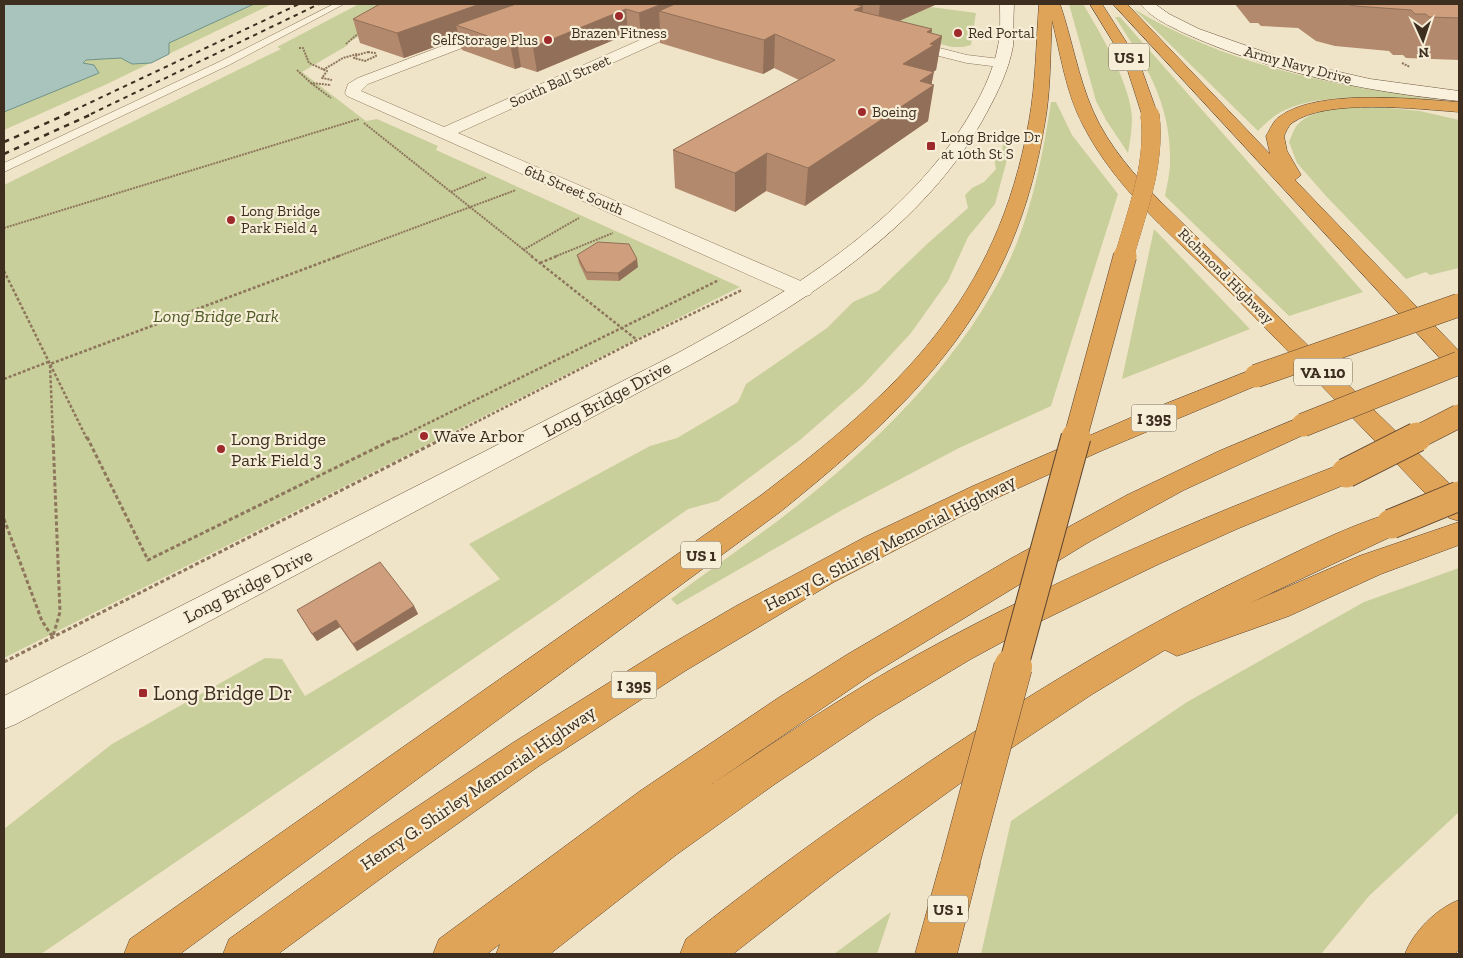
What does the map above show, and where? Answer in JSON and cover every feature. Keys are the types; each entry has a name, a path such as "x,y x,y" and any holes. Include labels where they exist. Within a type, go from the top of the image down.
{"highway":[{"name":"US 1","path":"145,954 770,504 849,441 908,384 969,306 994,261 1010,219 1037,120 1046,4"},
{"name":"Richmond Highway","path":"1053,4 1064,34 1076,85 1085,111 1092,126 1113,158 1166,216 1459,510"},
{"name":"US 1","path":"936,954 1150,163 1152,132 1150,115 1132,62 1096,4"},
{"path":"454,954 604,839 784,714 865,660 1088,529 1156,493 1303,424 1459,364 1120,4"},
{"path":"1309,204 1277,147 1275,139 1280,125 1295,114 1332,104 1362,103 1459,107"},
{"path":"1409,105 1459,115"},
{"name":"Henry G. Shirley Memorial Highway","path":"244,954 346,878 568,725 824,572 1052,461 1256,376 1459,305"},
{"path":"1346,473 1459,416"},
{"path":"517,954 644,856 745,784 918,672 982,636 1126,566 1228,520 1346,473 1459,436"},
{"path":"702,954 830,853 1032,714 1114,663 1271,578 1391,524 1459,496"},
{"path":"1114,663 1278,607 1361,569 1416,547 1459,533"},
{"path":"1426,954 1459,920"}],"street":[{"path":"345,86 363,81 564,4"},
{"name":"South Ball Street","path":"444,134 730,4"},
{"name":"Long Bridge Drive","path":"4,713 621,392 773,309 802,290 872,238 908,203 950,157 987,100 998,75 1004,52 1007,4"},
{"path":"1150,6 1170,6"},
{"name":"Army Navy Drive","path":"1150,6 1188,29 1244,51 1297,67 1384,81 1459,96"},
{"name":"Army Navy Drive","path":"1170,6 1208,26 1258,46 1384,81 1459,86"},
{"path":"895,41 967,59 1000,63"},
{"name":"6th Street South","path":"345,86 356,94 444,134 802,290"}],"lane":[{"path":"4,168 225,63 340,4"}],"path":[{"path":"346,44 366,28"},
{"path":"303,48 309,63 323,70 343,58 360,53"},
{"path":"297,70 333,100"},
{"path":"311,83 345,86"},
{"path":"4,228 357,118 469,208 622,326 637,340"},
{"path":"451,192 494,174"},
{"path":"4,379 524,187"},
{"path":"523,250 586,214"},
{"path":"540,263 620,230"},
{"path":"4,271 148,560 726,276"},
{"path":"4,662 637,340 749,287"},
{"path":"49,363 60,612 52,636"},
{"path":"4,519 42,621 52,636"}],"green space":[{"path":"4,4 272,4 107,84 4,130"},
{"name":"Long Bridge Park","path":"359,4 409,4 346,44 348,45 302,72 366,121 377,119 438,146 436,150 740,287 4,658 4,185 281,49 277,47"},
{"path":"1069,4 1083,4 1114,59 1120,74 1130,104 1132,118 1128,153 1096,101"},
{"path":"931,7 976,13 971,45 952,47 824,13 917,13"},
{"path":"1134,9 1173,30 1212,47 1292,73 1374,90 1459,103 1394,98 1324,100 1285,110 1267,122 1258,131"},
{"path":"1115,17 1120,17 1363,292 1289,316 1165,196 1170,166 1169,141 1161,103 1146,68"},
{"path":"1051,102 1056,102 1072,135 1118,194 1051,406 959,448 842,510 677,605 671,599 791,510 867,446 922,389 972,326 1010,259 1025,222 1036,182"},
{"path":"1379,107 1420,111 1459,120 1459,268 1430,275 1426,272 1406,279 1297,163 1289,142 1298,124 1306,118 1315,113 1336,109"},
{"path":"1014,134 995,204 968,237 948,281 911,333 863,385 800,440 718,501 688,509 552,605 41,954 4,954 4,829 112,744 265,658 282,659 305,696 500,579 469,544 650,446 677,438 738,402 746,384 827,328 853,302 878,291 968,208 965,195 972,188 984,182 996,169 994,158 1002,151 1004,140"},
{"path":"1154,229 1250,329 1122,379"},
{"path":"1459,568 1459,812 1369,896 1321,954 981,954 1011,821 1187,702 1364,602"},
{"path":"891,912 877,954 834,954"}],"water":[{"path":"4,4 254,4 169,43 169,54 151,63 132,64 121,58 86,60 83,63 94,65 99,73 4,112"}],"building":[{"path":"380,4 480,4 397,33 353,19"},
{"path":"516,4 662,4 639,13 626,9 533,47 517,41 510,44 456,25"},
{"path":"675,4 854,4 863,6 854,10 932,29 927,32 942,36 930,44 934,45 903,64 934,72 920,81 934,85 808,168 767,153 735,173 673,150 835,60 775,34 764,40 659,11"},
{"path":"1347,4 1459,4 1459,18 1429,17 1426,14 1415,14 1411,10"},
{"path":"598,242 629,244 637,259 618,273 586,272 577,255"},
{"path":"380,562 414,606 353,644 336,620 312,634 297,610"}],"railway":[{"path":"66,114 299,4"},
{"path":"91,114 319,4"},
{"path":"4,142 69,113"},
{"path":"4,154 94,113"}],"place":[{"name":"Brazen Fitness","path":"619,16"},
{"name":"Red Portal","path":"958,33"},
{"name":"SelfStorage Plus","path":"548,40"},
{"name":"Boeing","path":"862,112"},
{"name":"Long Bridge Dr at 10th St S","path":"931,146"},
{"name":"Long Bridge Park Field 4","path":"231,220"},
{"name":"Wave Arbor","path":"424,436"},
{"name":"Long Bridge Park Field 3","path":"221,449"},
{"name":"Long Bridge Dr","path":"143,693"}]}
